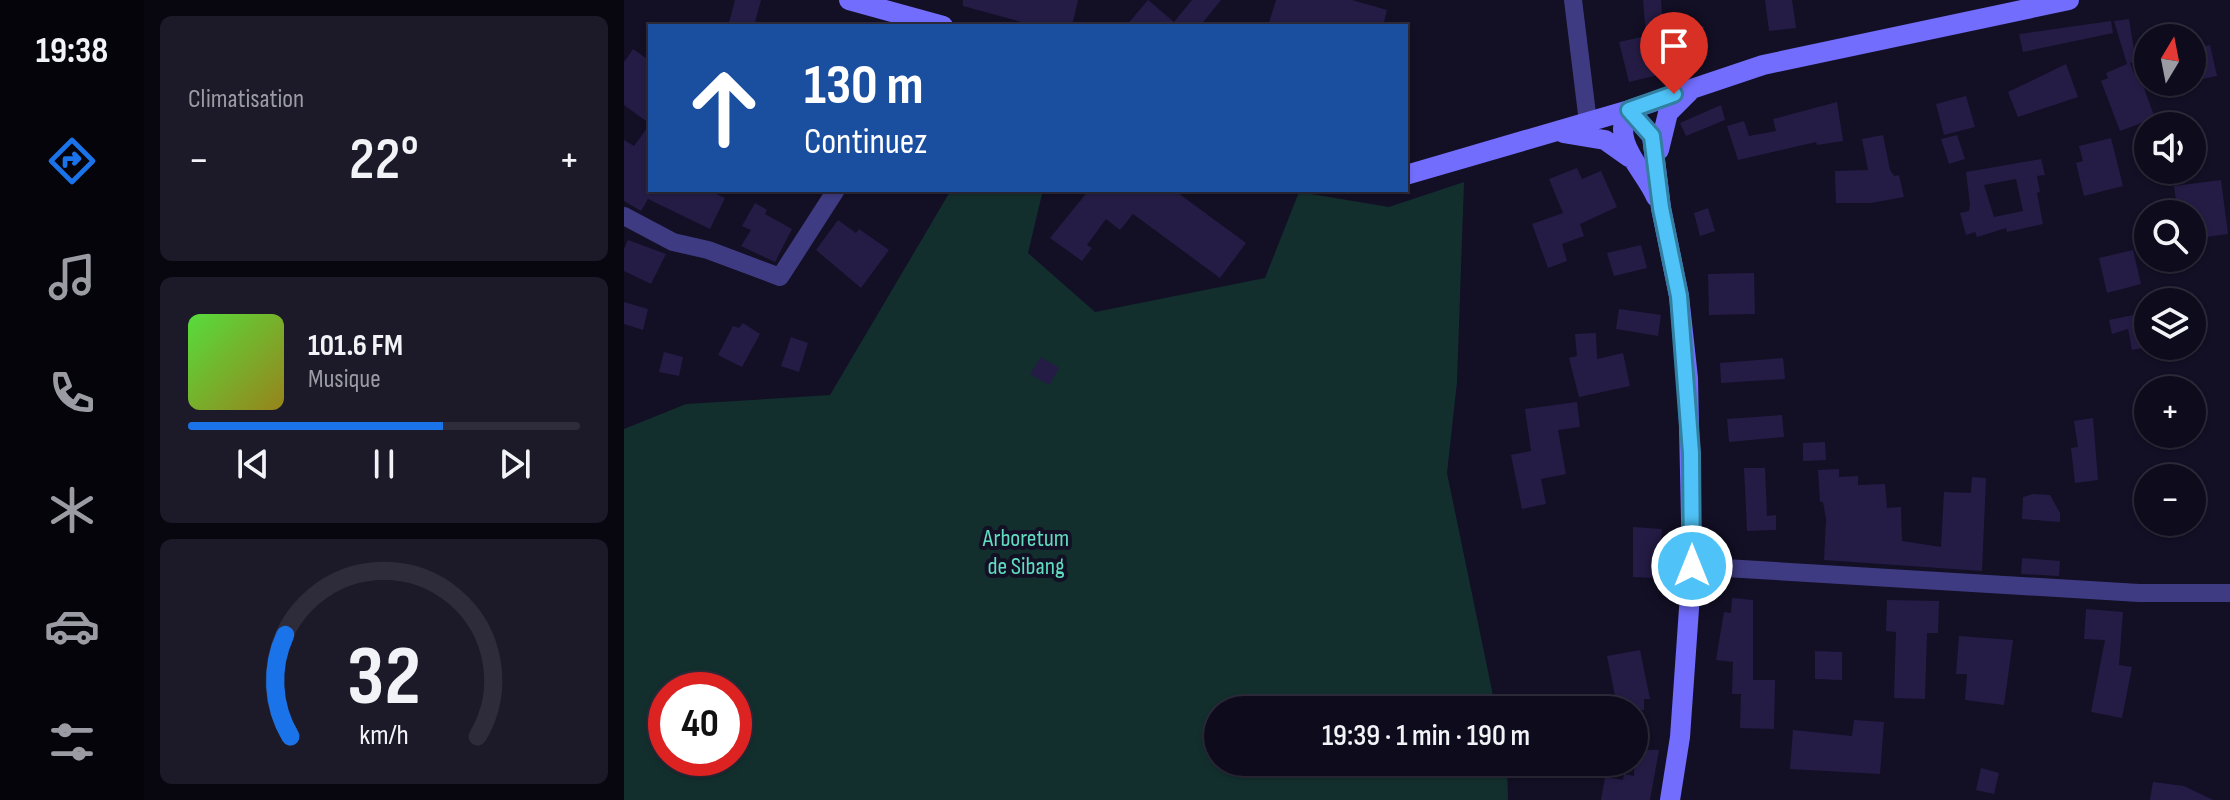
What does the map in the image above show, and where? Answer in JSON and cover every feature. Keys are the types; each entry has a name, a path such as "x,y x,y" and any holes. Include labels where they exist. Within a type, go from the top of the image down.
{"street":[{"path":"849,0 930,24"},
{"path":"1573,0 1588,122"},
{"path":"1408,174 1833,47 2069,0"},
{"path":"1648,164 1668,113 1696,86"},
{"path":"1629,110 1624,119 1623,139 1648,164 1661,208 1686,346 1692,566 1684,701 1670,800"},
{"path":"1555,132 1605,140 1648,164"},
{"path":"624,216 673,242 708,250 780,277 835,192"},
{"path":"1692,566 2139,593 2230,593"}],"green space":[{"name":"Arboretum de Sibang","path":"1464,182 1457,382 1447,473 1493,696 1204,696 1204,776 1507,776 1508,800 624,800 624,429 686,404 830,395 950,192 1043,192 1028,253 1095,312 1265,278 1299,192 1389,207"}],"building":[{"path":"735,0 761,0 755,24 729,24"},
{"path":"963,0 1078,0 1072,24 1029,24 963,6"},
{"path":"1148,0 1174,22 1192,0 1221,0 1202,24 1128,24"},
{"path":"1276,0 1352,0 1387,10 1384,24 1269,24"},
{"path":"1643,0 1661,0 1663,27 1704,26 1707,59 1687,61 1686,48 1652,51 1658,75 1629,82 1619,42 1646,36"},
{"path":"1765,0 1792,0 1796,28 1769,31"},
{"path":"2129,19 2134,50 2134,62 2130,63 2134,73 2134,96 2147,96 2153,112 2134,112 2134,126 2120,131 2101,81 2108,78 2106,73 2127,64 2114,21"},
{"path":"2111,21 2113,33 2023,52 2019,34"},
{"path":"2210,45 2217,76 2206,78 2206,46"},
{"path":"633,49 648,60 648,123 624,105 624,62"},
{"path":"2066,64 2078,97 2018,117 2008,92"},
{"path":"1966,96 1975,127 1944,135 1936,104"},
{"path":"1837,102 1843,141 1817,145 1816,142 1738,160 1727,126 1744,121 1749,136 1776,131 1773,119"},
{"path":"1721,105 1725,120 1686,136 1680,123"},
{"path":"648,127 648,192 712,192 725,198 710,229 648,199 641,211 624,201 624,140 634,146"},
{"path":"1883,135 1890,170 1894,176 1899,175 1904,197 1871,203 1836,203 1835,171 1868,170 1862,139"},
{"path":"1957,135 1965,159 1949,164 1941,139"},
{"path":"2111,138 2123,186 2084,196 2076,163 2083,161 2079,146"},
{"path":"2041,159 2045,175 2037,176 2040,192 2037,193 2043,224 2007,232 2006,228 1977,237 1975,232 1966,235 1960,213 1969,211 1970,205 1966,172","holes":["2016,179 2023,211 1994,217 1984,185"]},
{"path":"1577,168 1582,179 1601,171 1617,207 1580,224 1584,236 1562,244 1567,261 1548,268 1532,224 1563,213 1549,179"},
{"path":"2221,180 2228,234 2206,237 2206,200 2176,200 2174,186"},
{"path":"1087,192 1177,192 1246,243 1220,278 1133,214 1120,230 1106,219 1087,245 1092,248 1082,261 1050,238"},
{"path":"755,203 767,210 765,214 792,229 775,262 741,246 751,230 742,226"},
{"path":"1708,208 1715,231 1700,236 1694,213"},
{"path":"838,220 856,233 859,229 889,250 861,288 816,250"},
{"path":"628,240 666,254 651,284 624,271 624,249"},
{"path":"1641,245 1647,268 1614,276 1607,253"},
{"path":"2133,250 2134,272 2138,272 2141,284 2107,293 2099,258"},
{"path":"1754,273 1755,314 1709,315 1708,274"},
{"path":"624,302 648,309 643,330 624,324"},
{"path":"1619,309 1661,315 1658,336 1616,329"},
{"path":"2134,315 2134,350 2128,329 2112,334 2109,320"},
{"path":"743,323 760,334 742,367 718,355 733,326 739,328"},
{"path":"1596,333 1597,359 1623,353 1630,386 1579,397 1569,358 1577,356 1575,334"},
{"path":"791,337 808,343 799,372 781,366"},
{"path":"664,352 683,357 679,376 659,372"},
{"path":"1041,357 1059,368 1049,385 1030,374"},
{"path":"1783,358 1785,379 1721,383 1720,363"},
{"path":"1577,402 1580,427 1558,430 1566,474 1541,479 1546,504 1522,509 1511,455 1531,451 1525,409"},
{"path":"1782,415 1784,437 1729,442 1727,419"},
{"path":"2093,418 2098,480 2075,483 2071,448 2078,447 2074,421"},
{"path":"1825,442 1826,460 1803,461 1803,443"},
{"path":"1744,468 1765,468 1767,516 1776,515 1776,530 1747,531"},
{"path":"1839,469 1839,477 1858,476 1858,485 1885,484 1887,508 1901,507 1902,541 1941,547 1944,492 1971,493 1972,477 1986,478 1982,571 1824,560 1826,519 1823,502 1820,502 1818,470"},
{"path":"2050,495 2060,513 2060,522 2022,519 2023,497"},
{"path":"1633,527 1662,529 1660,561 1656,560 1655,578 1633,577"},
{"path":"2022,558 2060,561 2059,576 2021,574"},
{"path":"1732,598 1753,600 1753,680 1775,680 1774,729 1740,728 1741,694 1732,694 1733,662 1716,660 1724,612 1731,613"},
{"path":"1887,600 1939,601 1938,633 1927,633 1925,699 1894,698 1896,632 1886,631"},
{"path":"2086,609 2123,612 2119,665 2132,667 2122,718 2091,712 2105,640 2084,639"},
{"path":"1959,636 2013,640 2004,705 1965,700 1967,674 1956,674"},
{"path":"1640,650 1650,699 1648,696 1615,696 1607,656"},
{"path":"1815,651 1842,652 1842,680 1815,679"},
{"path":"1854,720 1884,722 1880,774 1790,769 1793,730 1852,736"},
{"path":"1648,750 1659,750 1650,800 1601,800 1605,777 1623,780 1624,776 1648,776"},
{"path":"1981,768 1999,773 1994,794 1976,790"},
{"path":"2153,782 2184,786 2213,800 2150,800"}],"route":[{"path":"1674,94 1629,110 1647,126 1652,136 1661,208 1686,346 1692,566"}]}
